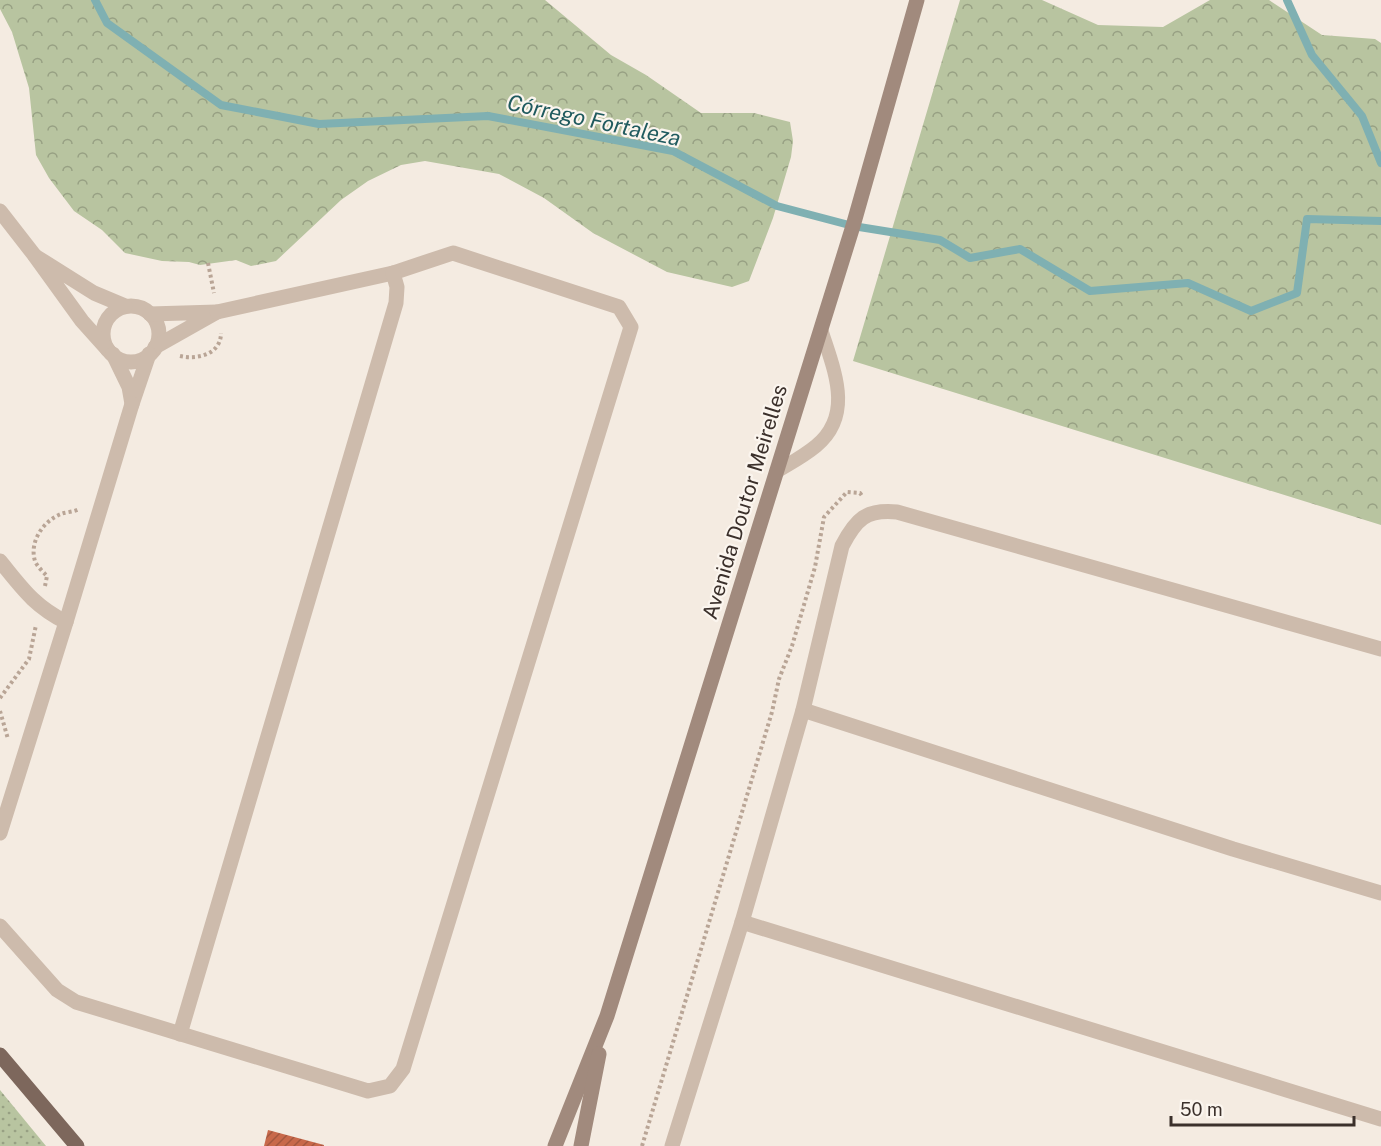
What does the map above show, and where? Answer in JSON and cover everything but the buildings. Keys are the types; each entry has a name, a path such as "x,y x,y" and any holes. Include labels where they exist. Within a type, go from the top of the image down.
{"main road":[{"path":"0,1055 77,1146"}],"street":[{"name":"Avenida Doutor Meirelles","path":"555,1146 607,1016 853,226 917,0"},
{"path":"0,211 82,321 111,352 124,360 133,361 217,312"},
{"path":"0,926 57,990 76,1002 368,1091 390,1086 404,1069 631,327 619,307 453,253 393,273 217,312 150,314 134,306 125,306 94,293 35,256"},
{"path":"180,1034 396,303 397,287 393,273"},
{"path":"125,306 109,316 103,333 129,387 132,404"},
{"path":"0,833 132,404 152,351 158,330 150,314"},
{"path":"672,1146 742,922 803,710 842,546 851,529 862,518 879,511 897,512 1381,649"},
{"path":"0,561 33,601 66,622"},
{"path":"803,710 1222,846 1381,893"},
{"path":"742,922 1381,1119"},
{"name":"Avenida Doutor Meirelles","path":"581,1146 607,1016"}],"lane":[{"path":"776,472 817,446 832,427 839,405 839,384 820,329"}],"path":[{"path":"179,356 191,359 210,353 218,345 221,336 208,263"},
{"path":"642,1146 772,712 779,679 792,646 814,567 824,517 847,492 860,493 873,513"},
{"path":"0,698 29,659 47,576 36,561 34,547 38,533 61,514 78,511 82,500"}],"green space":[{"path":"0,0 545,0 611,55 646,75 701,113 754,113 790,122 793,141 791,157 773,218 749,281 732,287 667,272 593,233 544,198 499,174 425,161 401,165 368,181 341,200 276,261 251,266 236,260 200,265 189,262 162,261 125,253 102,230 74,211 49,178 36,155 29,88 12,32 0,9"},
{"path":"960,0 1042,0 1098,25 1163,27 1210,0 1269,0 1322,35 1375,39 1381,43 1381,525 853,361"},
{"path":"0,1090 46,1146 0,1146"}],"waterway":[{"name":"Córrego Fortaleza","path":"95,0 107,23 221,105 319,124 488,116 673,151 777,206 853,226 940,240 970,258 1020,249 1090,291 1188,283 1251,311 1297,293 1307,219 1381,221"},
{"path":"1287,0 1312,55 1362,116 1381,163"}]}
